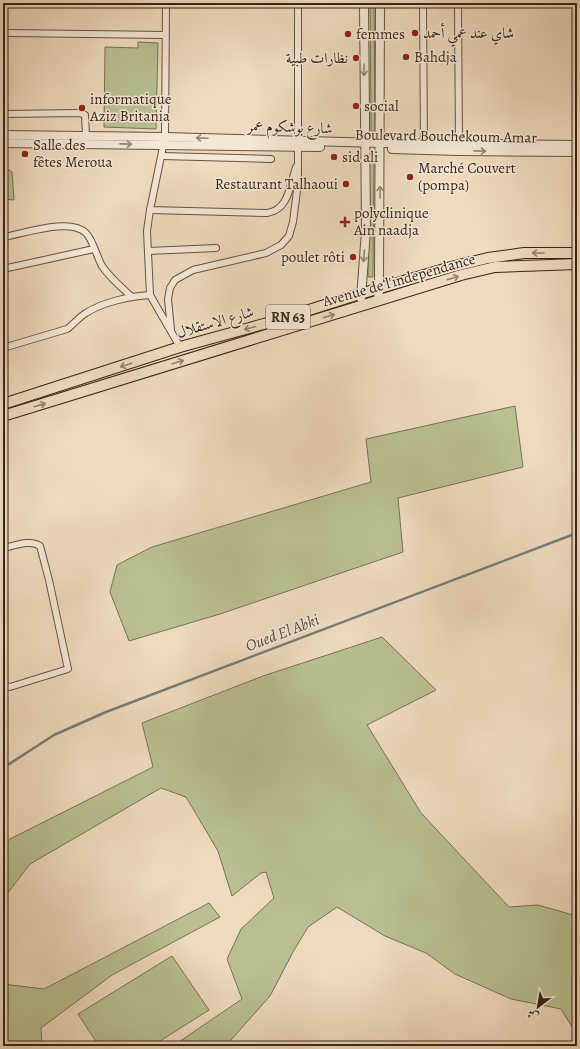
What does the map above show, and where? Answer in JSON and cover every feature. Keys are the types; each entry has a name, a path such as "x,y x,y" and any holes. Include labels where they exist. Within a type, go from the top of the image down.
{"main road":[{"name":"شارع الاستقلال","path":"3,404 180,347 271,322 451,267 488,258 524,253 577,253"},
{"name":"Avenue de l'independance","path":"3,416 461,275 495,267 577,264"}],"street":[{"path":"166,3 165,141 147,231 150,295 180,347"},
{"path":"170,330 168,299 170,288 175,280 193,270 266,253 281,245 289,236 293,222 298,182 298,3"},
{"path":"361,306 366,231 364,146 364,3"},
{"path":"378,301 380,3"},
{"path":"423,3 424,146"},
{"path":"458,3 459,147"},
{"path":"9,33 165,35"},
{"path":"3,114 80,113 85,115 86,136"},
{"name":"شارع بوشكوم عمر","path":"3,135 86,136 165,141 364,146 459,147 577,144"},
{"path":"3,143 165,141"},
{"name":"Boulevard Bouchekoum Amar","path":"459,147 577,152"},
{"path":"162,156 271,159"},
{"path":"150,210 275,212 284,204 298,160"},
{"path":"3,237 64,226 80,229 87,234 102,266 132,297"},
{"path":"148,251 216,248"},
{"path":"3,268 94,249"},
{"path":"3,348 67,329 76,323 84,314 95,308 132,297 150,295"},
{"path":"3,548 30,543 36,543 40,546 50,580 68,669 10,687 3,685"}],"green space":[{"path":"370,3 374,3 375,131 371,131"},
{"path":"138,42 158,43 156,129 104,127 105,47 138,48"},
{"path":"369,155 374,155 373,277 368,277"},
{"path":"3,166 12,172 14,200 3,199"},
{"path":"515,406 523,467 398,498 403,552 220,614 129,641 110,592 117,565 152,547 371,482 366,439"},
{"path":"382,637 436,690 367,725 421,813 509,907 538,905 577,915 577,1035 561,1009 511,999 455,974 426,953 385,936 337,907 308,927 270,996 230,1041 228,1046 173,1046 242,999 227,959 241,929 274,898 266,872 261,873 232,896 218,851 186,797 161,788 30,864 3,899 3,846 10,839 153,767 142,723 263,676"},
{"path":"209,903 220,917 112,975 41,1028 42,1046 3,1046 3,984 44,989"},
{"path":"172,956 209,1010 152,1046 99,1046 78,1014"}],"waterway":[{"name":"Oued El Abki","path":"3,768 54,735 106,712 577,533"}],"place":[{"name":"شاي عند عمي أحمد","path":"415,33"},
{"name":"femmes","path":"348,34"},
{"name":"Bahdja","path":"406,57"},
{"name":"نظارات طبية","path":"356,58"},
{"name":"social","path":"356,106"},
{"name":"informatique Aziz Britania","path":"82,108"},
{"name":"Salle des fêtes Meroua","path":"25,154"},
{"name":"sid ali","path":"334,157"},
{"name":"Marché Couvert (pompa)","path":"410,177"},
{"name":"Restaurant Talhaoui","path":"346,184"},
{"name":"polyclinique Ain naadja","path":"345,222"},
{"name":"poulet rôti","path":"353,257"}]}
